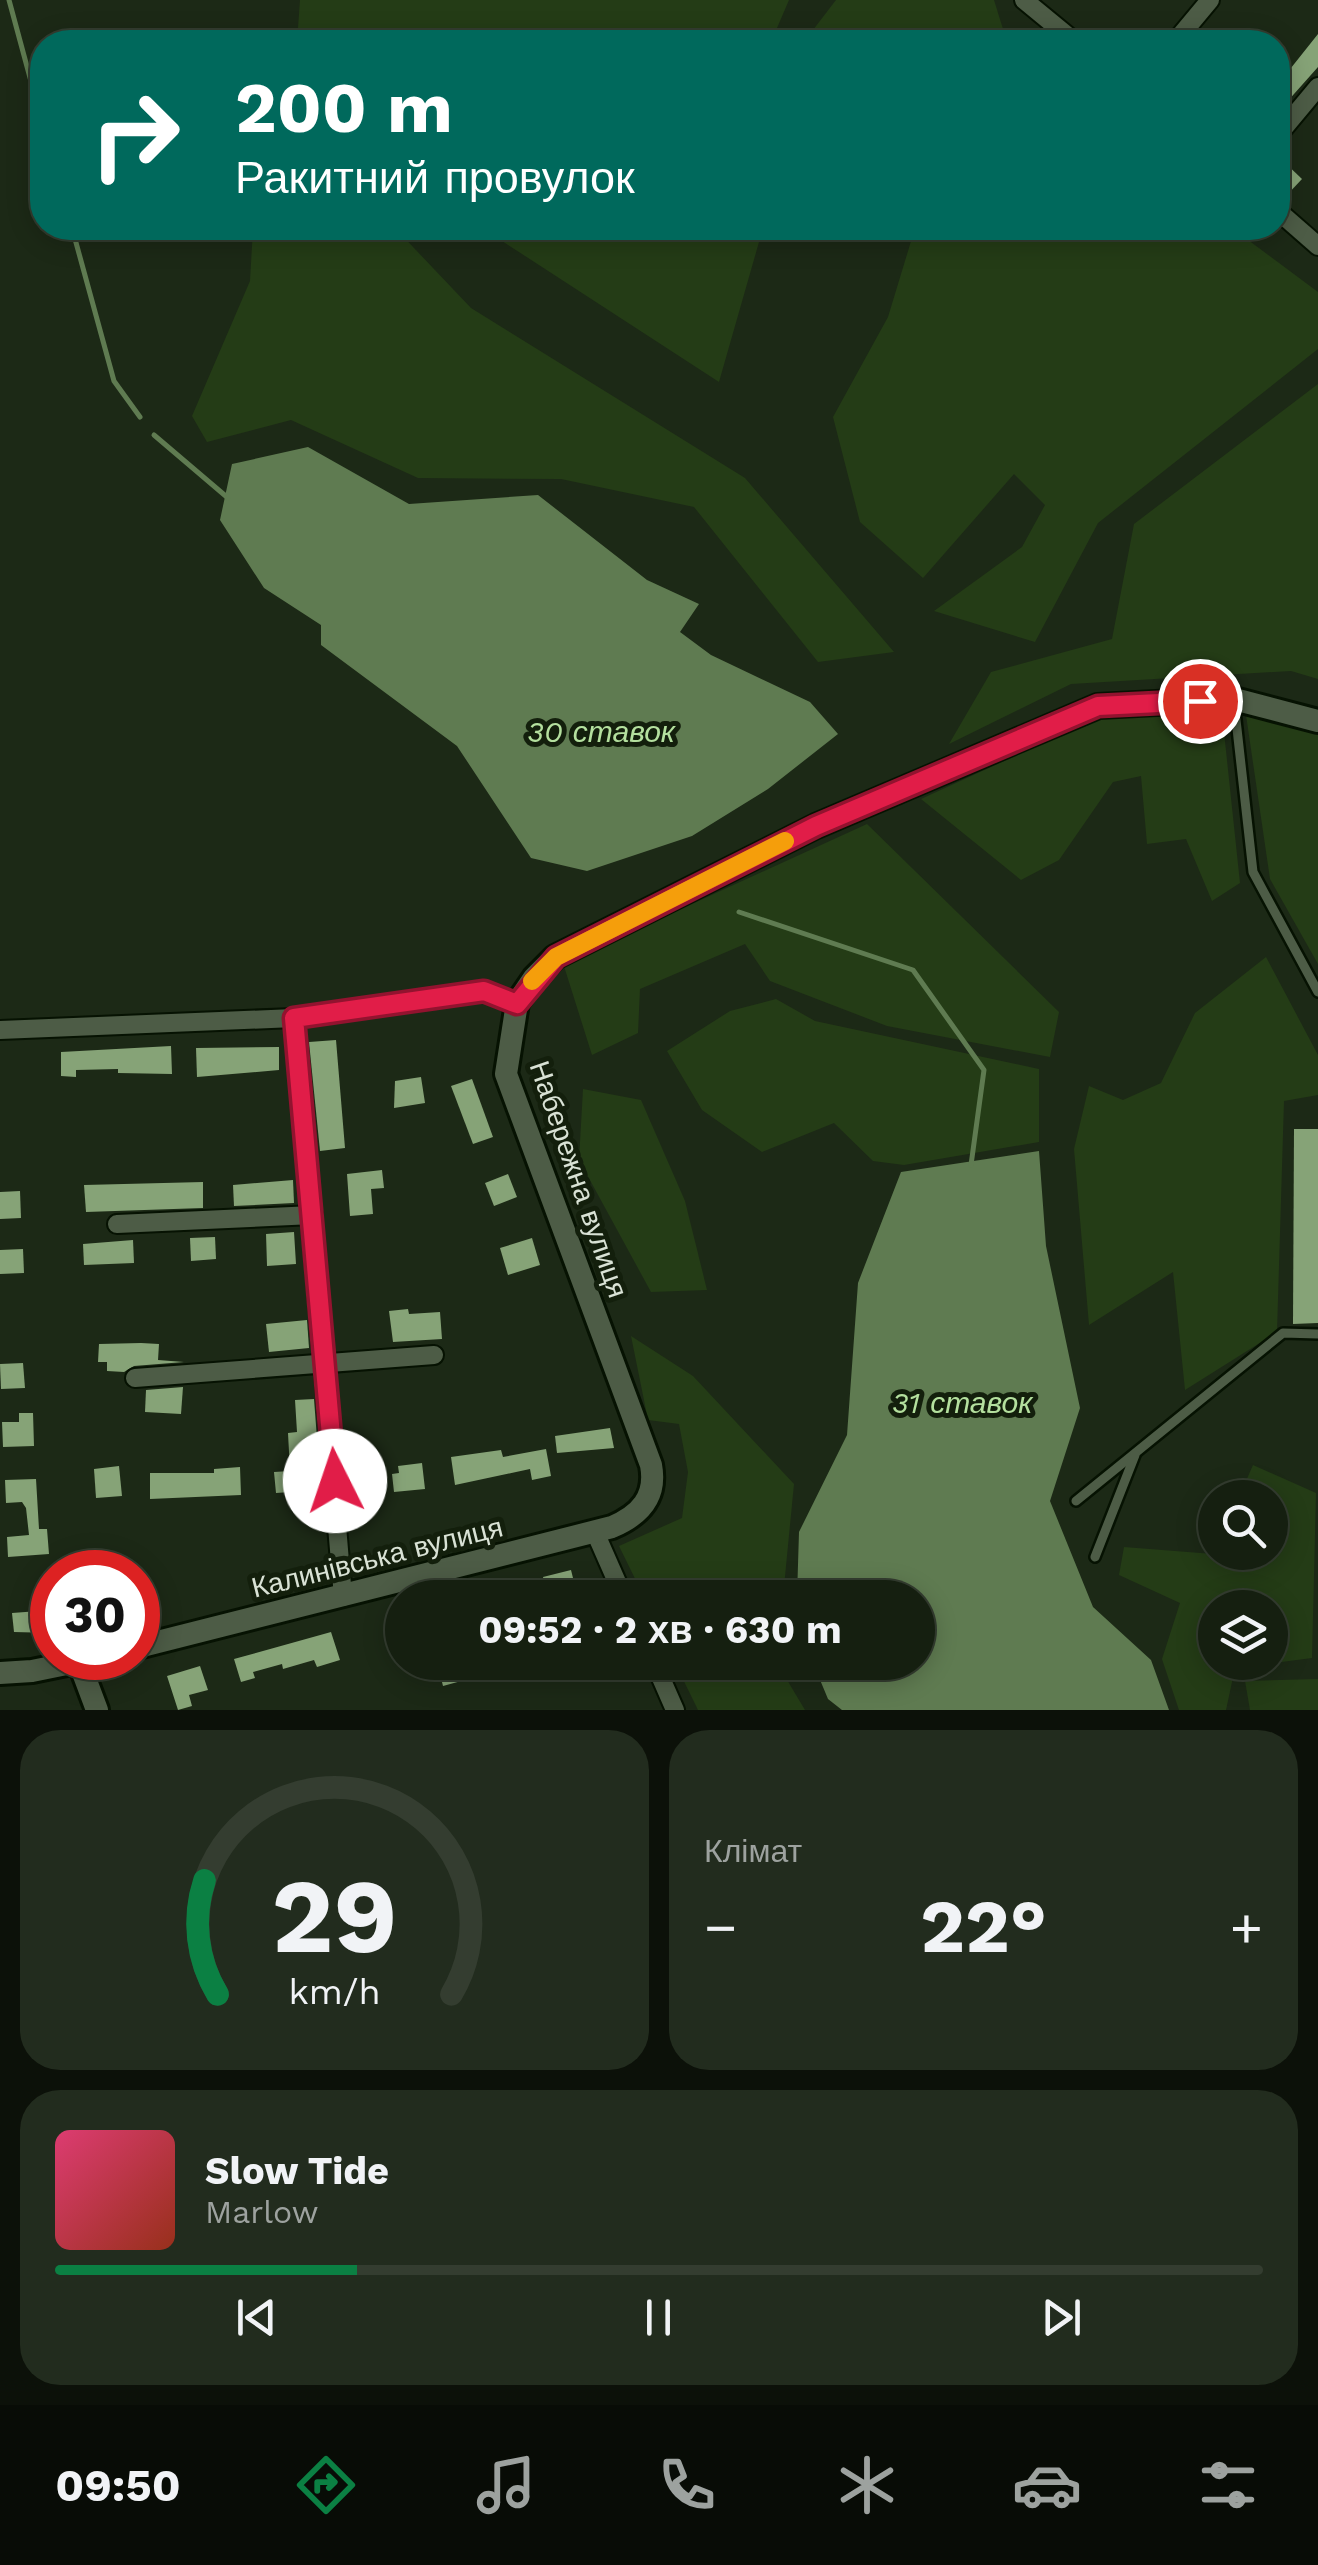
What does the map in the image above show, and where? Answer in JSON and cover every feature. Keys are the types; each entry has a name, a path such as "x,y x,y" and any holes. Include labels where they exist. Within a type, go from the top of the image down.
{"street":[{"path":"1024,0 1060,30"},
{"path":"1185,30 1210,0"},
{"path":"1290,120 1318,87"},
{"path":"1290,222 1318,246"},
{"name":"Набережна вулиця","path":"630,1520 648,1500 651,1465 510,1090 506,1059 517,1004 556,957 816,826 1098,706 1234,699 1318,720"},
{"path":"0,1030 294,1018 484,991 517,1004"},
{"path":"294,1018 343,1597"},
{"path":"117,1224 313,1215"},
{"path":"135,1378 434,1355"},
{"name":"Калинівська вулиця","path":"160,1642 630,1520"},
{"path":"595,1532 616,1580"},
{"path":"0,1673 30,1669"},
{"path":"91,1680 97,1710"},
{"path":"662,1680 675,1710"}],"lane":[{"path":"1234,699 1253,872 1318,992"},
{"path":"1076,1501 1282,1334 1318,1334"},
{"path":"1095,1557 1136,1452"}],"shaded area":[{"path":"300,0 789,0 777,30 298,30"},
{"path":"836,0 994,0 1003,30 813,30"},
{"path":"252,240 406,240 471,308 745,478 894,652 818,662 694,507 561,479 418,478 291,420 207,442 192,416 250,281"},
{"path":"500,240 760,240 719,382"},
{"path":"911,240 1248,240 1318,292 1318,349 1098,523 1035,642 934,611 1022,547 1045,505 1014,474 923,578 860,522 833,417 888,317"},
{"path":"1318,384 1318,679 1291,671 1071,684 949,744 991,672 1112,639 1134,524"},
{"path":"1222,713 1240,883 1212,901 1186,839 1147,844 1141,776 1113,782 1059,860 1021,880 921,799 1100,717"},
{"path":"1246,715 1318,732 1318,964 1270,879"},
{"path":"867,824 1059,1012 1050,1057 887,1026 770,981 745,944 640,989 638,1033 592,1055 563,963"},
{"path":"1266,957 1318,1055 1318,1095 1284,1101 1277,1332 1185,1390 1173,1272 1089,1325 1074,1149 1089,1086 1123,1100 1161,1083 1195,1013"},
{"path":"776,999 815,1021 1039,1069 1039,1142 904,1165 873,1161 834,1123 762,1152 702,1110 667,1051 730,1011"},
{"path":"583,1089 641,1100 685,1201 707,1290 651,1292 579,1160"},
{"path":"631,1336 693,1376 794,1484 785,1580 636,1580 619,1546 682,1518 688,1472 679,1424 648,1420"},
{"path":"1253,1465 1287,1480 1246,1480"},
{"path":"1288,1481 1316,1493 1312,1658 1288,1661 1288,1590 1198,1590 1198,1680 1232,1680 1226,1710 1179,1710 1162,1659 1180,1603 1119,1575 1124,1547 1198,1553 1198,1570 1288,1570"},
{"path":"1318,1679 1318,1710 1250,1710 1245,1681"},
{"path":"683,1680 787,1680 805,1710 698,1710"}],"water":[{"name":"30 ставок","path":"308,447 409,504 538,495 647,580 699,604 680,632 711,655 810,702 838,734 768,789 692,836 587,871 531,858 457,746 321,645 321,625 264,588 220,520 232,464"},
{"name":"31 ставок","path":"1039,1151 1046,1246 1080,1408 1050,1501 1093,1607 1151,1660 1169,1710 842,1710 828,1699 820,1680 935,1680 935,1580 798,1580 799,1532 847,1435 858,1283 901,1172"}],"building":[{"path":"1318,34 1318,67 1290,98 1290,69"},
{"path":"1290,168 1302,179 1290,192"},
{"path":"336,1040 345,1148 320,1151 309,1042"},
{"path":"171,1046 172,1074 118,1073 118,1069 76,1070 76,1077 61,1076 61,1052"},
{"path":"279,1047 279,1070 197,1077 196,1048"},
{"path":"421,1077 425,1103 394,1108 395,1081"},
{"path":"472,1079 493,1137 473,1144 451,1086"},
{"path":"1294,1129 1318,1129 1318,1323 1293,1324"},
{"path":"382,1170 384,1188 371,1189 373,1214 350,1216 347,1174"},
{"path":"508,1174 517,1197 494,1206 485,1183"},
{"path":"293,1180 294,1203 234,1206 233,1185"},
{"path":"203,1182 203,1208 86,1212 84,1185"},
{"path":"20,1191 21,1218 0,1219 0,1192"},
{"path":"294,1232 296,1264 267,1266 266,1234"},
{"path":"215,1237 216,1259 191,1261 190,1238"},
{"path":"532,1238 540,1265 508,1275 500,1248"},
{"path":"133,1240 134,1263 84,1265 83,1244"},
{"path":"23,1249 24,1273 0,1274 0,1250"},
{"path":"408,1309 409,1314 440,1312 442,1339 393,1342 389,1311"},
{"path":"307,1320 309,1348 269,1352 266,1324"},
{"path":"99,1344 159,1344 158,1360 184,1362 134,1366 124,1372 107,1371 107,1362 98,1362"},
{"path":"23,1363 25,1388 1,1389 0,1364"},
{"path":"183,1387 181,1414 145,1412 146,1390"},
{"path":"314,1399 318,1452 302,1453 305,1491 276,1493 274,1472 290,1471 288,1433 297,1432 295,1400"},
{"path":"19,1413 33,1413 34,1446 3,1447 2,1422 19,1422"},
{"path":"610,1428 614,1448 557,1453 555,1436"},
{"path":"546,1449 551,1476 532,1480 530,1469 455,1485 451,1457 501,1450 503,1457"},
{"path":"422,1463 425,1489 394,1492 392,1474 399,1473 398,1466"},
{"path":"119,1466 122,1496 96,1498 94,1469"},
{"path":"240,1467 241,1495 150,1499 150,1473 214,1473 214,1469"},
{"path":"36,1479 39,1529 47,1529 49,1550 30,1550 30,1555 8,1557 7,1537 29,1535 22,1502 6,1503 5,1480"},
{"path":"571,1570 574,1580 544,1580 543,1577"},
{"path":"30,1612 30,1632 14,1632 12,1613"},
{"path":"331,1632 340,1660 317,1667 314,1660 283,1669 282,1664 253,1672 255,1678 241,1682 234,1659"},
{"path":"200,1666 208,1690 189,1695 192,1706 178,1710 167,1676"},
{"path":"442,1680 465,1680 443,1686"}],"waterway":[{"path":"9,0 30,78"},
{"path":"75,240 114,381 140,417"},
{"path":"154,435 228,498"},
{"path":"739,912 913,970 984,1070 971,1165"}],"slow traffic":[{"path":"532,981 556,957 785,841"}],"route":[{"path":"335,1481 294,1018 484,991 517,1004 534,978 556,957 816,826 1098,706 1200,701"}]}
